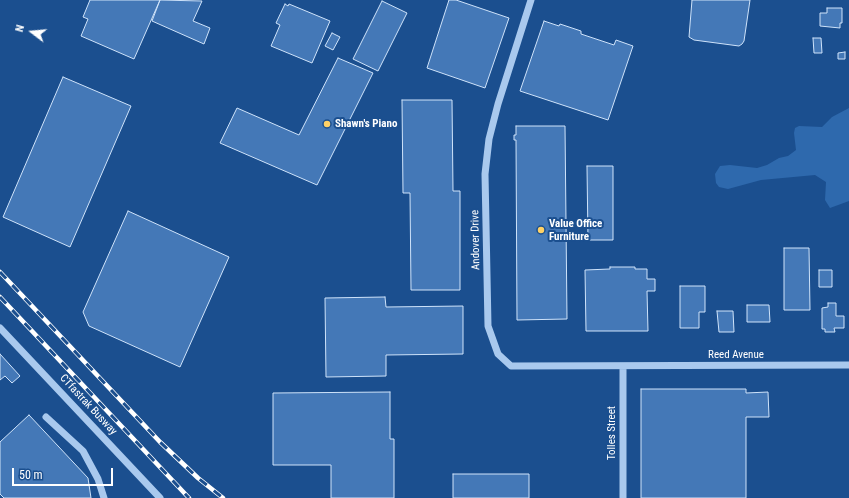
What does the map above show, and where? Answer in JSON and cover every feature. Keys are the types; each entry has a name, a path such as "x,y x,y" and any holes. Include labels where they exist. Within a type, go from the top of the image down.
{"street":[{"name":"Andover Drive","path":"531,0 498,104 489,139 485,174 488,326 498,354 511,366 623,367"},
{"name":"CTfastrak Busway","path":"0,328 160,498"},
{"name":"Reed Avenue","path":"623,367 849,365"},
{"name":"Tolles Street","path":"623,367 624,498"},
{"path":"46,417 83,451 98,479 104,498"}],"shaded area":[{"path":"849,108 849,201 830,208 825,200 826,182 815,175 761,180 728,189 719,187 716,183 715,174 720,166 730,165 757,168 767,165 779,158 788,156 796,150 794,133 795,128 799,126 822,127 832,117"}],"building":[{"path":"90,0 160,0 134,59 81,36 88,19 83,17"},
{"path":"160,0 202,1 193,21 210,28 204,44 152,21"},
{"path":"449,0 456,0 509,18 485,88 427,68"},
{"path":"692,0 750,0 744,41 742,44 739,46 694,40 689,37"},
{"path":"382,1 407,13 378,71 353,59"},
{"path":"285,4 288,6 289,4 330,21 312,63 271,46 280,25 276,23"},
{"path":"827,8 842,8 842,23 840,23 840,28 820,26 820,13 827,13"},
{"path":"544,21 559,26 560,24 581,31 581,34 614,45 616,40 633,46 608,120 520,91"},
{"path":"332,33 340,37 333,50 325,46"},
{"path":"813,38 821,38 822,53 814,53"},
{"path":"845,52 845,59 838,59 838,53"},
{"path":"338,58 373,73 317,185 220,143 237,108 299,135"},
{"path":"63,77 131,106 70,247 3,217"},
{"path":"402,100 452,100 453,191 460,191 460,290 411,290 410,193 403,193"},
{"name":"Value Office Furniture","path":"516,126 565,126 567,319 517,320 516,140 514,140 514,135 516,135"},
{"path":"587,166 613,166 613,240 588,240"},
{"path":"128,211 229,257 180,367 89,326 83,312"},
{"path":"784,248 809,248 810,310 784,310"},
{"path":"610,267 635,267 635,269 647,269 647,279 655,279 655,291 647,291 648,331 586,331 585,270 610,269"},
{"path":"819,270 832,270 832,287 819,287"},
{"path":"680,286 705,286 705,312 699,312 699,328 680,328"},
{"path":"385,297 386,307 463,306 463,354 386,355 386,376 326,377 325,298"},
{"path":"828,303 836,303 836,316 844,316 844,328 834,328 835,332 825,332 825,329 822,329 822,308 828,307"},
{"path":"747,305 769,305 770,322 747,322"},
{"path":"717,311 733,311 734,332 719,332"},
{"path":"0,354 20,376 12,383 5,376 0,380"},
{"path":"641,389 746,389 746,393 768,392 769,417 746,417 746,498 641,498"},
{"path":"390,392 390,439 394,439 394,498 331,498 331,465 273,465 273,393"},
{"path":"29,415 88,478 91,498 4,498 0,494 0,442"},
{"path":"453,474 529,474 529,498 453,498"}],"railway":[{"path":"0,272 160,442 198,478 223,498"},
{"path":"0,297 189,498"}],"place":[{"name":"Shawn's Piano","path":"327,124"},
{"name":"Value Office Furniture","path":"541,230"}]}
